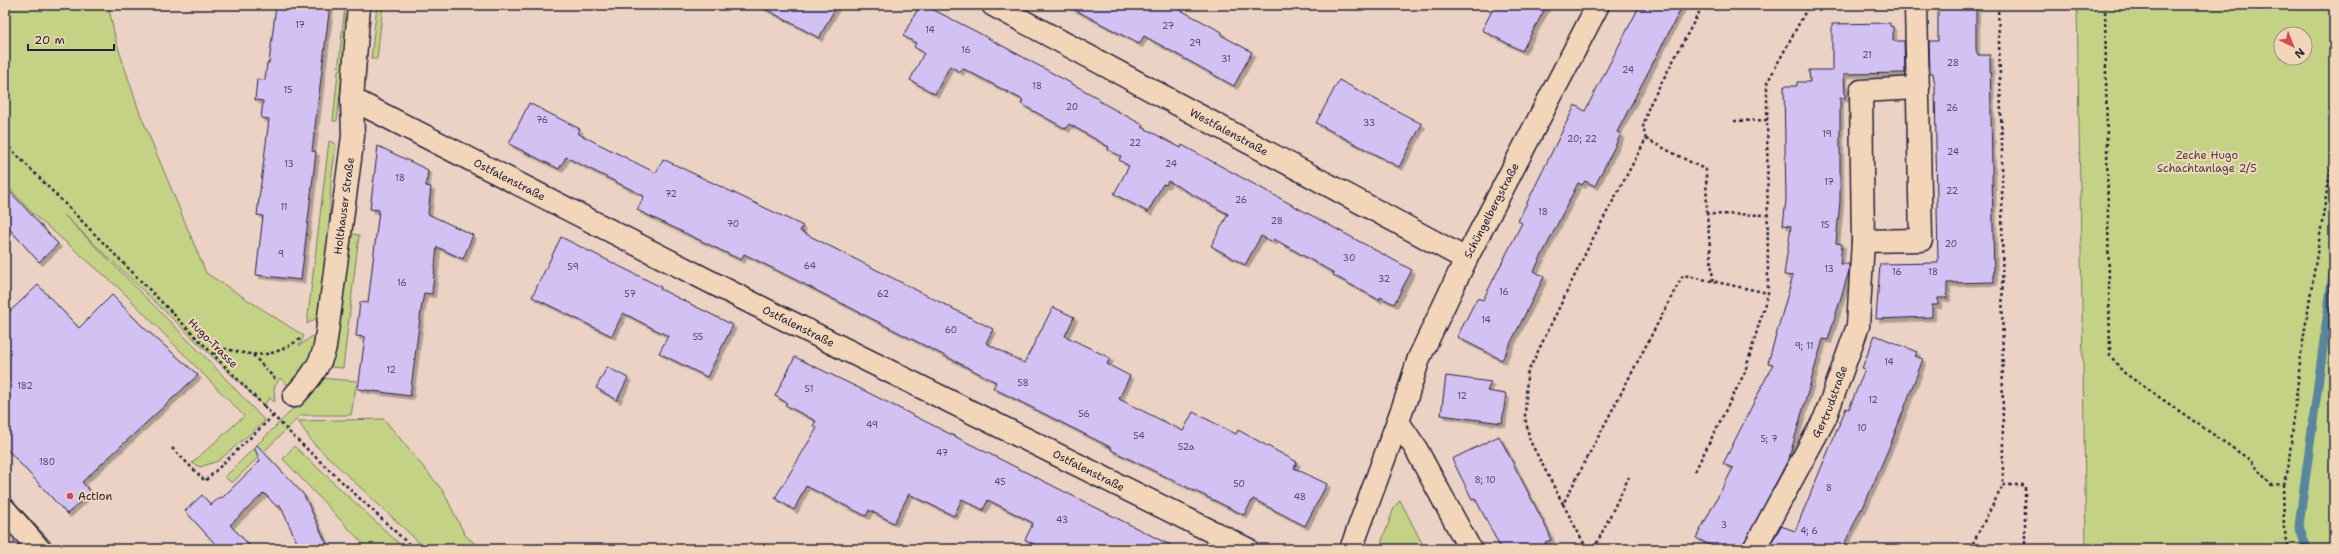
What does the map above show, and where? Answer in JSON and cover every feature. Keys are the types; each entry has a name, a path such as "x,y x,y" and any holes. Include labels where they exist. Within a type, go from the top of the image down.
{"street":[{"name":"Holthauser Straße","path":"294,396 305,384 321,360 329,317 353,136 352,99 359,5"},
{"name":"Westfalenstraße","path":"993,5 1466,259"},
{"name":"Schüngelbergstraße","path":"1351,549 1398,422 1419,358 1466,259 1598,5"},
{"path":"1863,241 1921,240 1916,5"},
{"name":"Gertrudstraße","path":"1754,549 1825,418 1858,326 1863,241 1861,91 1918,88"},
{"name":"Ostfalenstraße","path":"352,99 744,299 1247,549"},
{"path":"1398,422 1416,447 1470,549"},
{"path":"5,510 39,549"}],"path":[{"path":"1587,549 1530,441 1525,417 1528,374 1590,244 1646,139 1643,127 1649,106 1703,5"},
{"path":"1695,471 1745,372 1768,293 1767,83 1809,5"},
{"path":"1970,549 2003,485 2002,148 1998,5"},
{"path":"2105,5 2110,355 2123,372 2250,460 2271,485 2283,484"},
{"path":"1734,121 1768,120"},
{"path":"1646,139 1706,170 1707,214 1713,281"},
{"name":"Hugo-Trasse","path":"5,143 293,436 414,549"},
{"path":"2289,549 2284,528 2283,484 2288,470 2301,354 2334,147"},
{"path":"1707,214 1768,215"},
{"path":"1563,504 1683,275 1768,293"},
{"path":"214,354 221,348 252,355 270,355 299,340 329,317"},
{"name":"Hugo-Trasse","path":"252,355 264,369"},
{"path":"172,448 205,481 294,396"},
{"path":"1594,549 1629,477"},
{"path":"2003,485 2025,485 2024,549"}],"green space":[{"path":"5,5 108,5 116,41 139,111 206,273 304,336 299,346 323,328 323,337 292,389 280,378 274,388 275,402 269,398 264,406 63,214 209,361 265,421 218,461 200,467 192,463 244,416 120,289 32,213 5,183"},
{"path":"345,5 347,5 350,10 337,121 333,121"},
{"path":"377,5 383,5 377,59 371,59"},
{"name":"Zeche Hugo Schachtanlage 2/5","path":"2077,5 2334,5 2334,549 2086,549"},
{"path":"329,141 336,144 331,181 329,229 319,313 315,319 307,324"},
{"path":"347,233 359,235 343,368 331,367"},
{"path":"318,378 357,381 351,415 301,415 232,483 225,477 306,396"},
{"path":"384,419 443,491 465,535 481,549 426,549 313,443 298,421"},
{"path":"294,446 405,549 368,549 283,459"},
{"path":"1400,500 1425,549 1379,549 1394,508"}],"building":[{"path":"276,5 330,5 312,151 316,152 301,280 256,275 263,216 257,215 269,119 261,118 263,101 255,100 257,79 265,80 267,63 269,63"},
{"path":"758,5 837,5 819,38"},
{"path":"920,5 924,5 977,32 1100,99 1099,101 1143,125 1142,127 1181,148 1182,145 1412,270 1394,304 1380,297 1379,300 1333,275 1334,273 1274,239 1273,242 1261,236 1245,265 1211,246 1228,214 1168,181 1166,185 1163,184 1148,212 1114,194 1129,166 1119,160 1121,156 1108,150 1109,147 1069,124 1066,129 1021,104 1023,100 962,68 960,72 950,66 935,94 910,80 924,53 914,47 916,43 903,36"},
{"path":"1066,5 1171,5 1222,32 1221,35 1252,52 1234,86 1144,36 1139,44"},
{"path":"1495,5 1547,5 1522,51 1482,30"},
{"path":"1640,5 1683,5 1617,132 1621,134 1595,186 1585,181 1582,185 1578,183 1534,271 1544,277 1502,360 1457,337 1477,298 1483,300 1522,223 1518,221 1575,105 1585,111"},
{"path":"1938,5 1976,5 1976,50 1978,55 1990,55 1994,282 1947,283 1947,298 1938,298 1938,305 1932,305 1932,317 1876,319 1880,264 1938,263 1935,85 1933,73 1930,73 1929,41 1938,41"},
{"path":"1890,23 1890,26 1893,27 1893,41 1904,41 1905,73 1844,74 1845,98 1840,98 1840,201 1836,243 1842,244 1840,264 1849,264 1849,271 1828,340 1823,339 1789,458 1742,549 1718,549 1696,538 1733,468 1723,464 1773,364 1768,363 1793,276 1784,275 1791,226 1783,225 1786,200 1784,86 1797,86 1797,82 1810,82 1809,70 1832,70 1832,24"},
{"path":"1339,80 1422,124 1399,167 1316,123"},
{"path":"529,103 580,129 577,133 656,173 663,159 803,226 800,231 993,329 986,343 1024,363 1053,307 1074,317 1065,336 1110,358 1107,364 1130,376 1119,399 1183,431 1193,412 1236,434 1238,430 1297,462 1294,468 1327,484 1305,526 1253,499 1244,515 1111,450 1112,448 993,388 996,382 796,280 744,254 741,260 637,210 644,196 566,157 559,169 509,144"},
{"path":"378,146 428,170 426,186 431,187 428,214 473,235 463,259 437,247 432,294 424,293 410,396 358,389 365,337 356,336 360,302 368,303 379,210 370,209"},
{"path":"5,186 58,244 39,262 5,224"},
{"path":"561,237 661,287 660,289 733,325 707,377 659,353 668,336 623,313 612,336 532,297"},
{"path":"38,285 79,328 112,295 142,326 198,375 82,482 91,492 67,514 5,447 5,316"},
{"path":"1875,335 1917,352 1915,356 1923,359 1891,443 1862,510 1861,509 1842,549 1768,549 1781,526 1795,531 1846,408 1849,409 1865,369 1862,368"},
{"path":"795,357 1178,549 1044,549 1025,540 1033,523 988,500 983,510 962,499 954,516 909,494 894,523 869,510 866,516 806,486 794,510 775,498 817,428 813,426 816,421 785,405 787,403 775,396"},
{"path":"607,367 628,378 617,400 596,388"},
{"path":"1446,376 1491,382 1487,391 1506,394 1502,423 1441,415"},
{"path":"1499,436 1549,533 1551,540 1545,542 1548,549 1501,549 1475,498 1472,499 1452,459"},
{"path":"257,445 304,495 329,549 300,549 280,505 277,507 264,493 230,525 253,549 220,549 185,511 202,495 211,505 220,497 222,498 260,461 254,447"}],"waterway":[{"path":"2307,549 2299,526 2334,266"}],"tram line":[{"path":"5,492 57,549"},
{"path":"5,532 20,549"}],"place":[{"name":"Action","path":"70,496"}]}
